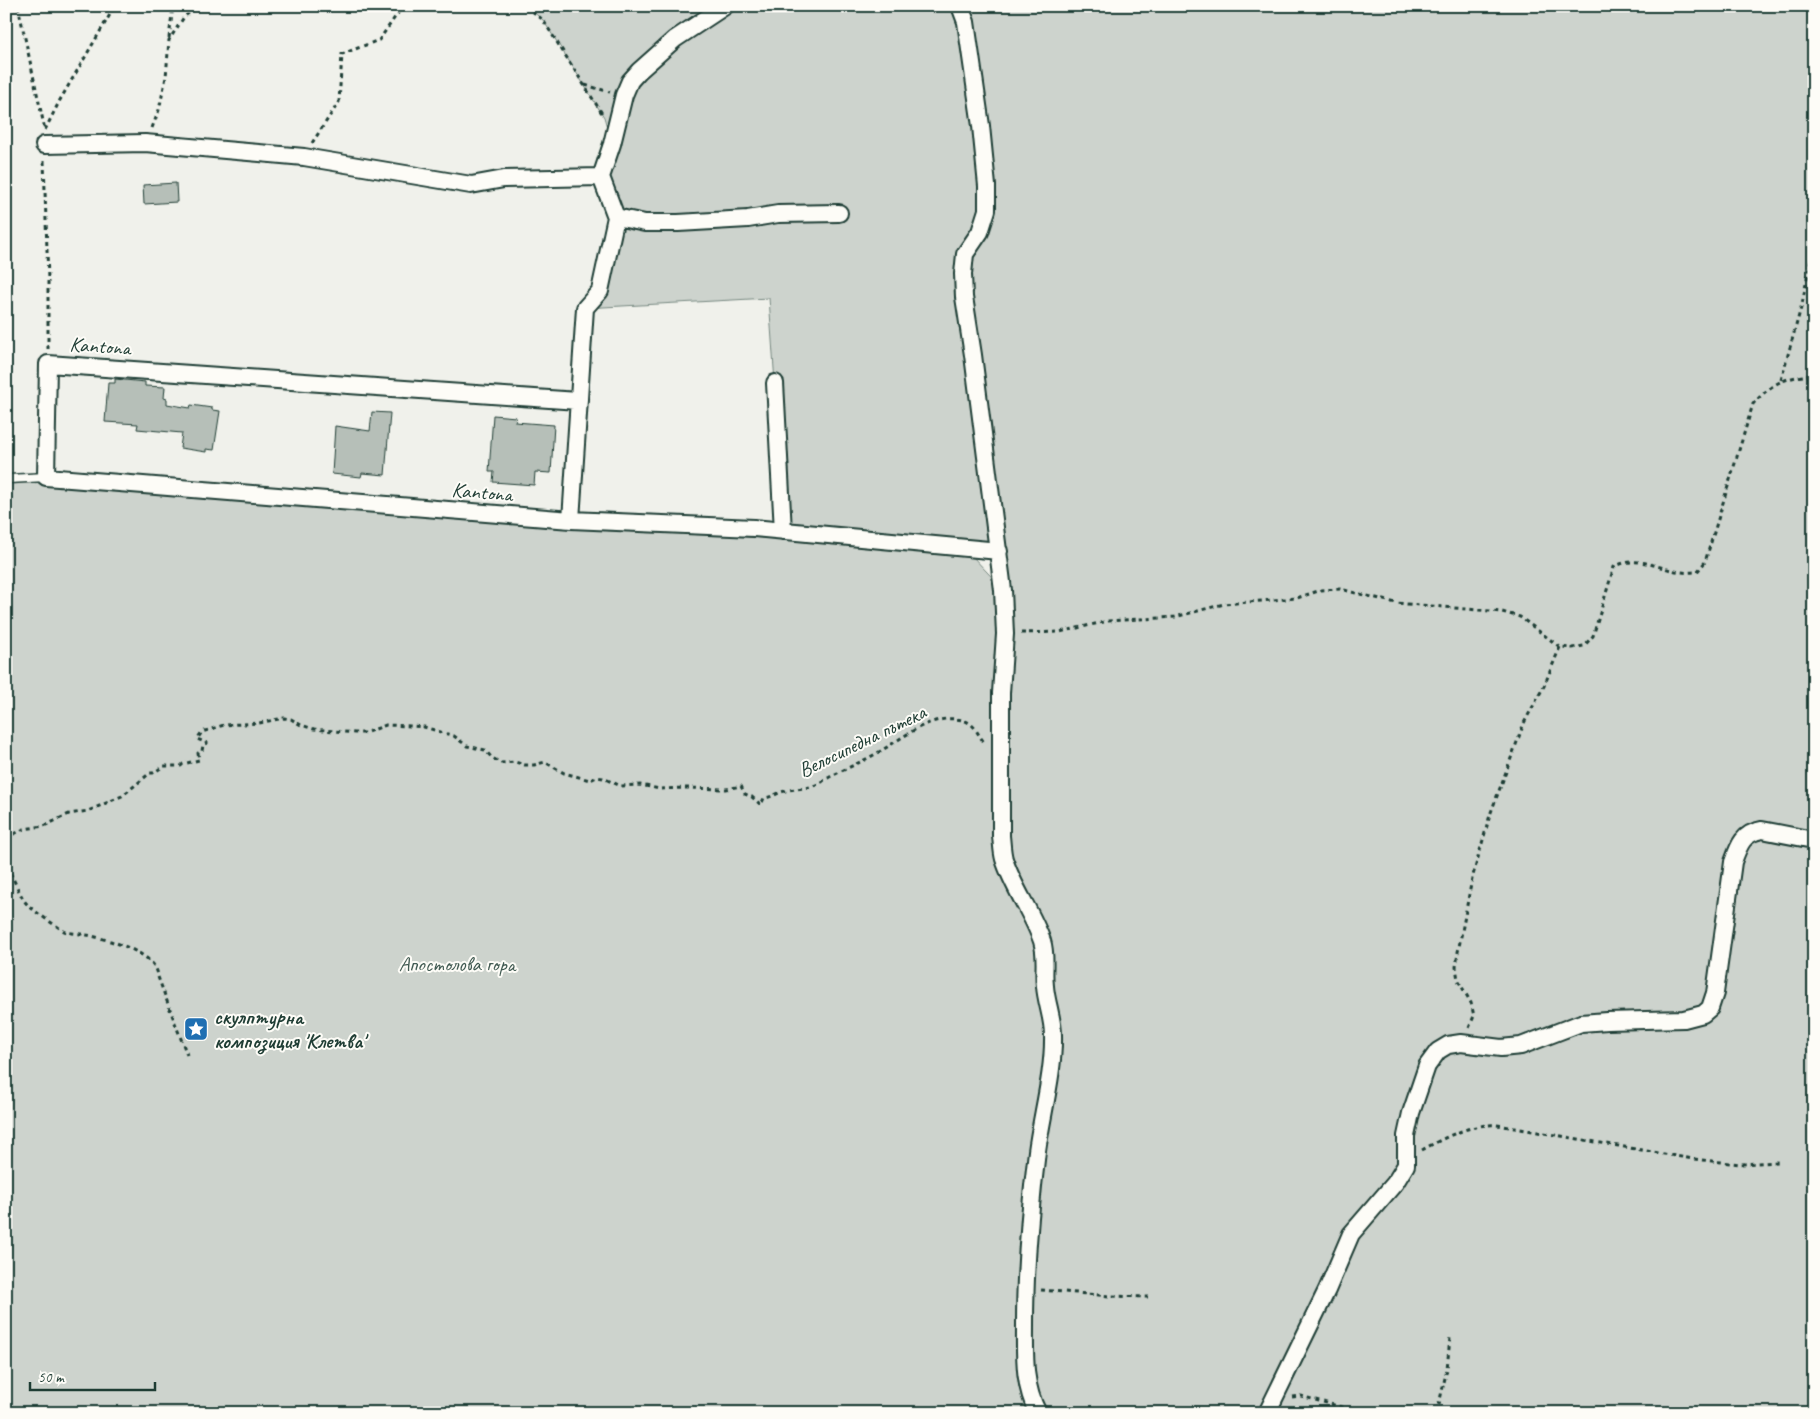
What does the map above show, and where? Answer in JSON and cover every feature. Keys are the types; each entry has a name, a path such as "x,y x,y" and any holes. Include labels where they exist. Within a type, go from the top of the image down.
{"street":[{"path":"571,520 585,308 600,291 616,217 601,177 612,144 624,95 630,81 639,71 676,39 725,6"},
{"path":"960,6 966,22 981,126 987,186 986,210 980,232 965,254 963,274 964,297 1004,590 1005,634 1001,694 1001,836 1003,856 1009,873 1042,942 1046,958 1044,984 1053,1035 1048,1087 1037,1150 1025,1276 1027,1382 1032,1403 1038,1413"},
{"path":"45,138 145,143 304,156 471,185 504,179 601,177"},
{"path":"616,217 645,223 678,223 748,219 778,214 838,213"},
{"name":"Kantona","path":"578,401 48,364 46,477 571,520 783,531 999,551"},
{"path":"775,383 783,531"},
{"path":"1267,1413 1351,1234 1395,1183 1406,1165 1406,1136 1410,1113 1427,1066 1438,1052 1448,1045 1461,1044 1502,1048 1521,1046 1581,1023 1684,1020 1704,1014 1710,1008 1715,993 1733,862 1740,843 1746,835 1762,830 1808,839 1814,838"}],"lane":[{"path":"6,482 9,479 46,477"}],"path":[{"path":"18,6 45,138 48,364"},
{"path":"45,138 60,100 115,6"},
{"path":"145,143 159,110 166,77 173,6"},
{"path":"169,40 184,18 197,6"},
{"path":"304,156 339,102 342,54 379,40 403,6"},
{"path":"526,6 543,20 604,116"},
{"path":"584,85 624,95"},
{"path":"1782,380 1802,304 1814,243"},
{"path":"1005,634 1060,632 1108,620 1175,617 1224,604 1297,598 1321,590 1340,589 1396,603 1502,612 1520,617 1560,647 1584,646 1593,636 1614,567 1623,562 1633,561 1683,573 1697,572 1705,562 1753,404 1766,390 1782,380 1795,376 1814,375"},
{"path":"1461,1044 1474,1016 1471,1004 1458,980 1456,967 1472,878 1490,815 1524,723 1544,686 1560,647"},
{"name":"Велосипедна пътека","path":"6,834 14,834 24,829 44,826 69,814 88,812 122,796 150,773 164,766 181,766 182,764 199,760 198,753 202,751 203,744 207,743 197,739 202,732 224,725 259,723 284,718 314,729 355,733 365,733 386,725 424,727 454,736 467,746 485,750 492,758 501,763 515,762 525,765 544,762 564,773 590,780 597,777 603,778 622,786 640,785 660,789 726,789 741,786 745,794 761,805 764,798 770,798 786,790 799,790 820,784 826,778 848,769 913,730 941,720 960,720 975,727 1001,765"},
{"path":"6,866 14,877 26,903 66,932 88,935 129,947 151,960 158,972 158,978 187,1055"},
{"path":"1406,1159 1442,1138 1470,1128 1489,1125 1694,1159 1740,1164 1778,1162"},
{"path":"1025,1276 1036,1290 1148,1297"},
{"path":"1437,1413 1447,1368 1450,1338"},
{"path":"1288,1397 1300,1396 1363,1413"}],"green space":[{"name":"Апостолова гора","path":"526,6 1814,6 1814,1413 6,1413 6,495 10,483 39,479 971,555 1003,589 999,551 783,531 769,298 585,308 600,291 616,217 601,177 612,144 604,117 576,72 543,20"}],"building":[{"path":"176,183 177,202 144,204 143,185"},
{"path":"115,379 145,382 145,386 165,387 164,398 167,399 167,404 190,408 191,405 220,411 214,450 206,449 206,452 180,448 182,433 137,429 138,424 105,422 108,383 115,383"},
{"path":"372,412 390,413 385,475 362,473 361,477 332,474 335,426 370,431"},
{"path":"493,415 516,417 515,422 554,425 551,473 535,472 534,485 493,482 494,472 489,472"}],"place":[{"name":"скулптурна композиция 'Клетва'","path":"196,1029"}]}
